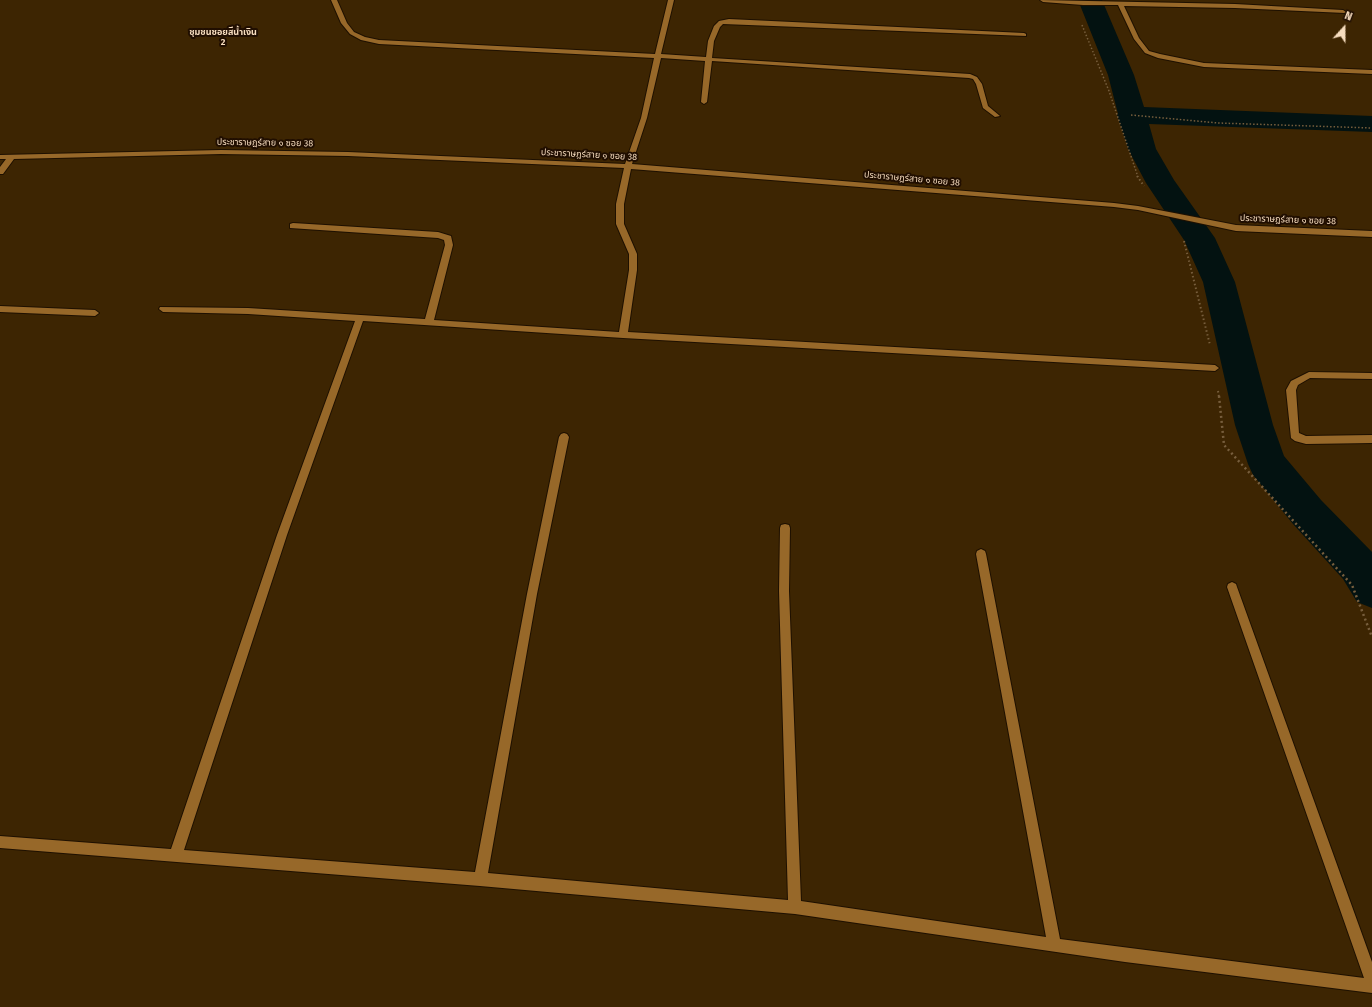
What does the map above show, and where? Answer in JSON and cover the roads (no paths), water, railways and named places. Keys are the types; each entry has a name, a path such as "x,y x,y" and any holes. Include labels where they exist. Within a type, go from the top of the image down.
{"street":[{"path":"334,0 344,24 352,33 363,39 378,42 658,56 970,76 975,78 979,84 985,107 997,116"},
{"path":"622,335 633,270 633,254 620,224 620,204 628,166 644,118 671,0"},
{"path":"1043,0 1083,3 1228,6 1343,12"},
{"path":"1120,3 1136,38 1147,52 1158,56 1204,65 1372,72"},
{"path":"704,102 711,60 711,42 716,26 721,22 729,21 1024,35"},
{"name":"ประชาราษฎร์สาย ๑ ซอย 38","path":"0,157 221,152 348,154 628,166 1114,205 1236,228 1372,234"},
{"path":"0,172 12,156"},
{"path":"294,226 438,235 448,238 449,245 428,321"},
{"path":"0,309 95,313"},
{"path":"163,309 248,311 428,321 622,335 1215,368"},
{"path":"176,854 282,535 360,318"},
{"path":"1372,376 1309,375 1294,383 1291,390 1294,434 1298,438 1306,440 1372,439"},
{"path":"480,879 532,594 564,437"},
{"path":"785,528 784,591 795,907"},
{"path":"981,554 1054,945"},
{"path":"1232,587 1372,981"},
{"path":"0,842 176,854 795,907 1054,945 1372,986"}],"waterway":[{"path":"1090,0 1121,75 1132,115"},
{"path":"1132,115 1372,124"},
{"path":"1132,115 1142,149 1161,183 1199,238 1219,282 1254,425 1267,464 1307,512 1358,566 1372,588"}],"district":[{"name":"ชุมชนซอยสีน้ำเงิน 2","path":"223,38"}]}
